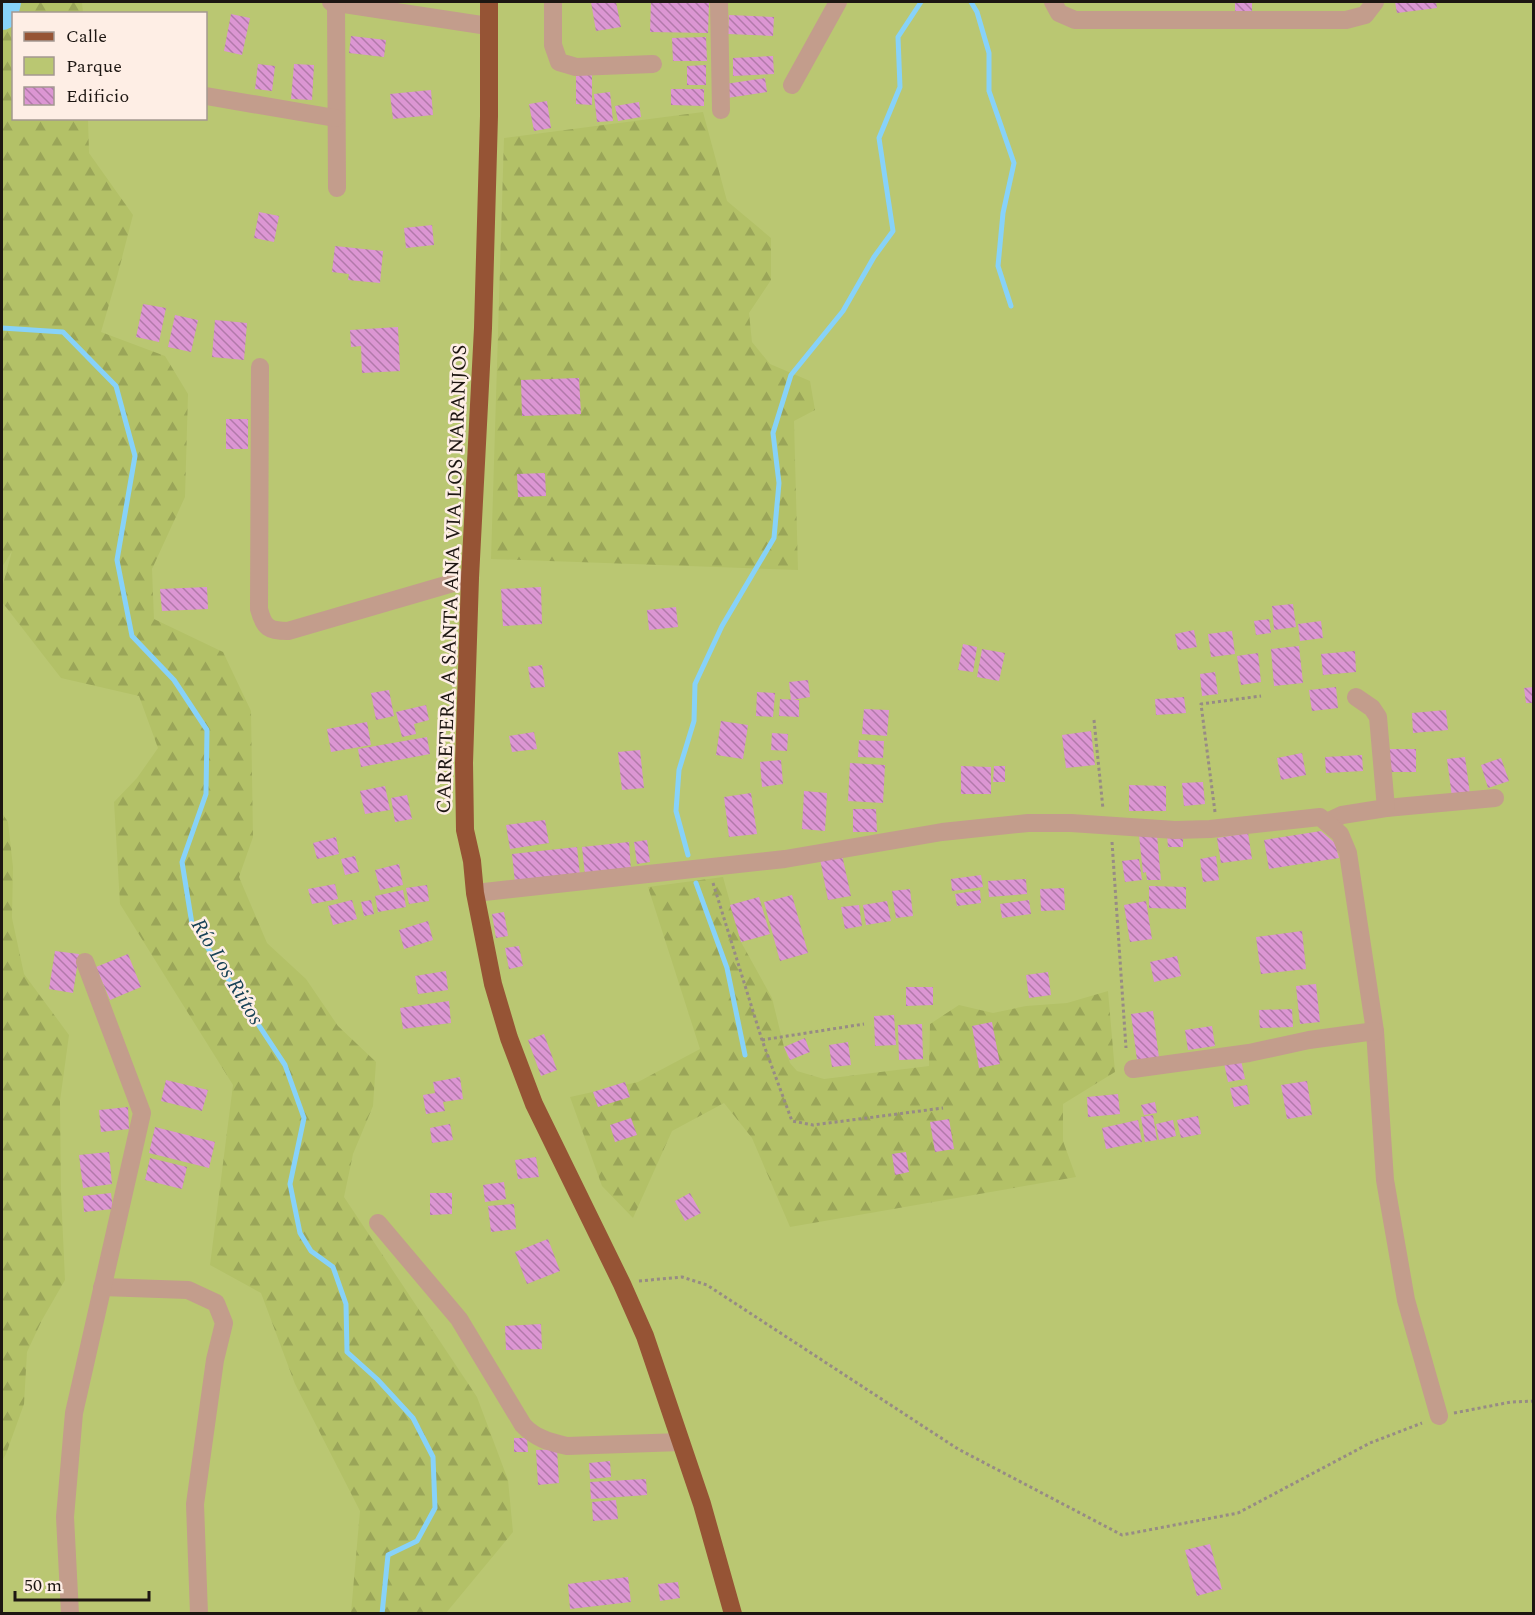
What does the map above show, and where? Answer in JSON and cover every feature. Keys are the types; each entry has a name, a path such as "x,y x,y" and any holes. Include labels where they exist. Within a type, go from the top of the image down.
{"main road":[{"name":"CARRETERA A SANTA ANA VIA LOS NARANJOS","path":"489,2 489,116 483,328 470,578 464,763 465,830 493,984 509,1038 534,1104 645,1336 702,1504 733,1614"}],"street":[{"path":"337,188 334,2 488,26"},
{"path":"553,2 553,45 559,62 576,67 653,64"},
{"path":"719,2 721,110"},
{"path":"792,85 838,2"},
{"path":"1053,2 1059,13 1074,20 1346,20 1365,15 1375,2"},
{"path":"207,96 335,118"},
{"path":"261,367 259,609 263,623 273,631 288,631 470,578"},
{"path":"1356,696 1372,708 1378,717 1386,808"},
{"path":"1327,822 1342,814 1495,798"},
{"path":"475,893 786,859 942,832 1028,823 1175,830 1320,817 1340,834 1348,853 1375,1031 1387,1191 1406,1300 1439,1416"},
{"path":"70,1614 65,1516 74,1413 142,1113 85,962"},
{"path":"1133,1069 1249,1053 1309,1040 1375,1031"},
{"path":"378,1223 459,1319 523,1425 532,1435 567,1446 681,1442"},
{"path":"102,1287 188,1290 216,1303 224,1323 215,1360 195,1504 199,1614"}],"path":[{"path":"1217,828 1201,704 1261,696"},
{"path":"1094,720 1108,826 1126,1048"},
{"path":"708,867 762,1040 792,1121 813,1125 943,1108"},
{"path":"762,1040 864,1024"},
{"path":"622,1284 682,1277 707,1285 958,1449 1122,1535 1238,1513 1370,1443 1439,1416 1511,1402 1533,1401"}],"green space":[{"path":"2,2 1533,2 1533,1613 2,1613"},
{"path":"2,2 82,2 83,12 12,12 12,120 88,120 89,153 133,215 101,332 165,356 188,394 185,497 152,569 154,619 223,652 251,711 253,837 239,877 267,943 306,979 338,1026 376,1062 373,1106 353,1154 344,1197 477,1397 508,1480 513,1532 446,1613 351,1613 360,1511 295,1384 261,1293 210,1265 233,1085 120,904 114,802 137,778 158,748 139,696 61,678 2,602 2,588 12,551 2,567"},
{"path":"703,112 727,201 771,238 771,280 749,313 752,342 770,364 810,381 815,410 794,421 798,570 491,559 504,138"},
{"path":"2,813 8,822 13,867 12,918 24,974 69,1035 60,1101 65,1280 27,1352 24,1404 2,1461"},
{"path":"723,877 741,942 772,998 790,1063 797,1071 824,1079 929,1066 930,1024 959,1005 993,1013 1026,1006 1067,1003 1108,991 1115,1072 1063,1104 1063,1141 1076,1177 790,1227 752,1138 724,1103 672,1131 633,1218 602,1186 570,1097 638,1082 700,1049 648,887"}],"building":[{"path":"591,2 616,2 621,27 596,31"},
{"path":"651,2 709,2 708,33 650,32"},
{"path":"1235,2 1252,2 1252,12 1235,13"},
{"path":"1395,2 1436,2 1437,8 1397,13"},
{"path":"231,14 250,18 242,55 224,51"},
{"path":"729,15 774,17 773,36 728,34"},
{"path":"351,36 386,40 384,57 349,53"},
{"path":"706,37 707,61 673,61 672,38"},
{"path":"773,56 774,74 733,76 733,58"},
{"path":"258,64 275,66 272,91 255,89"},
{"path":"294,64 314,65 312,100 291,99"},
{"path":"706,65 706,85 687,85 687,66"},
{"path":"576,72 592,72 592,105 576,104"},
{"path":"765,78 767,92 727,98 725,84"},
{"path":"671,89 704,89 704,106 671,105"},
{"path":"431,90 433,115 393,119 390,94"},
{"path":"610,92 613,121 597,122 594,94"},
{"path":"547,101 551,128 534,131 529,104"},
{"path":"639,102 641,117 618,121 615,106"},
{"path":"259,212 279,216 274,242 254,238"},
{"path":"432,225 434,245 406,248 404,228"},
{"path":"335,246 383,251 380,283 348,280 349,274 332,272"},
{"path":"143,304 166,308 159,342 136,337"},
{"path":"175,315 198,320 191,352 168,347"},
{"path":"215,320 247,323 244,360 212,357"},
{"path":"398,327 400,371 362,373 361,346 351,347 350,330"},
{"path":"579,378 581,414 522,416 521,380"},
{"path":"226,419 248,419 248,449 226,449"},
{"path":"545,473 546,496 518,497 517,474"},
{"path":"207,587 208,609 162,611 160,589"},
{"path":"541,587 542,624 503,626 501,589"},
{"path":"1293,604 1296,627 1274,630 1272,606"},
{"path":"676,607 678,627 649,630 647,610"},
{"path":"1269,619 1271,633 1256,635 1254,621"},
{"path":"1321,621 1323,638 1300,641 1298,624"},
{"path":"1194,630 1197,647 1178,650 1175,634"},
{"path":"1232,631 1235,654 1211,657 1208,634"},
{"path":"963,644 977,647 973,672 958,670"},
{"path":"1299,646 1303,683 1274,686 1271,649"},
{"path":"982,649 1005,653 999,681 977,677"},
{"path":"1355,651 1356,672 1323,675 1321,654"},
{"path":"1258,653 1261,682 1241,685 1237,656"},
{"path":"542,665 545,687 531,688 528,667"},
{"path":"1215,672 1218,694 1202,696 1200,674"},
{"path":"808,680 810,697 791,700 789,682"},
{"path":"1336,687 1338,708 1312,711 1309,690"},
{"path":"1534,687 1534,703 1526,703 1524,688"},
{"path":"389,690 394,716 376,720 371,693"},
{"path":"757,692 775,693 773,717 756,716"},
{"path":"1184,697 1186,713 1156,715 1155,699"},
{"path":"780,699 799,700 799,717 779,716"},
{"path":"426,705 429,720 414,724 416,734 402,737 396,712"},
{"path":"864,709 889,710 887,736 862,734"},
{"path":"1446,710 1448,730 1413,733 1412,713"},
{"path":"721,721 748,725 743,759 716,755"},
{"path":"367,722 371,745 331,752 327,729"},
{"path":"1091,731 1095,765 1066,768 1062,735"},
{"path":"534,732 537,749 512,752 509,736"},
{"path":"772,733 788,734 787,751 771,750"},
{"path":"427,737 430,754 361,767 358,749"},
{"path":"859,740 884,741 883,758 858,757"},
{"path":"1390,749 1416,749 1416,772 1390,772"},
{"path":"640,750 644,788 622,790 618,752"},
{"path":"1302,753 1306,775 1281,780 1277,758"},
{"path":"1362,755 1363,771 1326,773 1325,757"},
{"path":"1465,757 1470,794 1452,797 1447,759"},
{"path":"1501,758 1509,781 1488,788 1481,765"},
{"path":"781,760 783,784 762,787 760,762"},
{"path":"850,763 885,765 883,803 848,801"},
{"path":"961,766 991,767 991,794 961,794"},
{"path":"994,766 1005,766 1005,782 993,782"},
{"path":"1203,782 1205,804 1184,806 1182,783"},
{"path":"1129,785 1166,786 1166,811 1129,811"},
{"path":"385,786 390,810 365,814 360,791"},
{"path":"804,791 827,793 825,831 802,829"},
{"path":"751,793 757,834 729,837 724,797"},
{"path":"407,795 412,819 395,822 391,798"},
{"path":"853,809 876,809 877,832 853,832"},
{"path":"545,820 549,843 510,849 506,825"},
{"path":"1321,831 1335,843 1339,858 1269,869 1264,840"},
{"path":"1248,833 1252,859 1221,863 1217,838"},
{"path":"1183,834 1183,847 1168,847 1167,835"},
{"path":"1139,835 1157,835 1161,880 1147,880 1146,872 1143,873"},
{"path":"336,837 339,854 317,859 313,843"},
{"path":"647,840 650,862 637,864 634,842"},
{"path":"629,842 631,870 585,875 582,847"},
{"path":"577,847 580,875 515,883 512,854"},
{"path":"842,855 851,896 828,900 820,859"},
{"path":"355,856 359,872 345,875 341,859"},
{"path":"1216,856 1219,880 1203,882 1200,859"},
{"path":"1139,859 1142,880 1125,882 1122,861"},
{"path":"399,864 403,885 380,890 375,870"},
{"path":"981,875 983,887 952,891 951,879"},
{"path":"1026,879 1027,894 989,897 988,881"},
{"path":"335,884 338,899 312,904 308,889"},
{"path":"427,885 429,901 409,904 406,888"},
{"path":"1149,886 1186,887 1186,909 1149,908"},
{"path":"1064,888 1065,910 1041,911 1040,889"},
{"path":"910,889 913,916 896,918 892,891"},
{"path":"403,890 406,907 378,912 375,896"},
{"path":"980,890 981,903 957,906 955,894"},
{"path":"792,895 808,953 780,961 764,902"},
{"path":"759,897 770,934 741,942 730,905"},
{"path":"352,900 357,919 333,925 328,906"},
{"path":"371,900 374,914 364,916 361,902"},
{"path":"1029,900 1031,914 1002,918 1000,904"},
{"path":"887,901 891,921 866,925 863,905"},
{"path":"1146,901 1152,939 1130,942 1124,905"},
{"path":"859,905 862,926 845,929 841,907"},
{"path":"504,912 508,936 496,938 492,914"},
{"path":"428,921 433,940 404,949 399,930"},
{"path":"1302,931 1306,969 1261,974 1256,937"},
{"path":"519,946 523,966 509,969 505,948"},
{"path":"55,951 79,954 73,993 49,989"},
{"path":"128,954 141,987 110,1000 96,967"},
{"path":"1177,956 1181,976 1154,982 1150,962"},
{"path":"446,971 448,990 418,994 415,976"},
{"path":"1048,972 1051,995 1029,998 1026,975"},
{"path":"1316,984 1320,1022 1300,1024 1296,986"},
{"path":"906,987 933,987 933,1005 906,1006"},
{"path":"449,1001 451,1023 403,1029 400,1008"},
{"path":"1292,1009 1293,1027 1260,1028 1259,1010"},
{"path":"1153,1011 1159,1058 1137,1060 1131,1014"},
{"path":"894,1015 896,1045 875,1046 874,1016"},
{"path":"992,1022 1000,1064 979,1068 972,1026"},
{"path":"922,1024 923,1059 899,1060 898,1025"},
{"path":"1212,1026 1215,1046 1188,1050 1185,1030"},
{"path":"544,1034 557,1070 541,1076 528,1040"},
{"path":"805,1038 810,1052 790,1060 784,1047"},
{"path":"848,1042 851,1065 832,1067 829,1045"},
{"path":"1241,1060 1245,1079 1228,1082 1224,1063"},
{"path":"460,1077 463,1099 443,1102 445,1111 426,1114 423,1095 435,1093 433,1082"},
{"path":"166,1080 208,1090 202,1111 161,1101"},
{"path":"1307,1081 1312,1115 1287,1119 1281,1085"},
{"path":"625,1082 630,1097 598,1107 593,1092"},
{"path":"1247,1085 1250,1104 1234,1107 1230,1088"},
{"path":"1118,1094 1120,1114 1088,1117 1087,1097"},
{"path":"1155,1102 1157,1113 1144,1115 1141,1105"},
{"path":"128,1107 129,1129 101,1132 99,1110"},
{"path":"1153,1115 1157,1140 1145,1142 1141,1117"},
{"path":"1198,1116 1201,1134 1181,1138 1177,1120"},
{"path":"631,1118 637,1135 615,1142 610,1125"},
{"path":"949,1119 954,1149 935,1152 930,1122"},
{"path":"1138,1120 1142,1142 1106,1149 1102,1128"},
{"path":"1173,1120 1176,1136 1159,1140 1156,1124"},
{"path":"450,1124 453,1140 432,1143 430,1128"},
{"path":"155,1127 215,1142 209,1168 149,1153"},
{"path":"109,1152 112,1184 83,1188 79,1155"},
{"path":"906,1152 909,1172 895,1175 892,1154"},
{"path":"536,1157 539,1177 518,1179 515,1160"},
{"path":"150,1158 187,1167 182,1189 145,1180"},
{"path":"504,1182 506,1199 485,1202 483,1185"},
{"path":"111,1193 113,1209 84,1212 83,1196"},
{"path":"430,1193 452,1193 452,1214 430,1215"},
{"path":"690,1193 701,1213 685,1221 675,1201"},
{"path":"514,1204 516,1229 491,1232 488,1206"},
{"path":"548,1239 560,1271 527,1284 515,1252"},
{"path":"541,1324 542,1349 506,1350 505,1326"},
{"path":"514,1438 527,1438 528,1452 514,1452"},
{"path":"557,1449 559,1483 538,1485 536,1450"},
{"path":"610,1461 611,1477 590,1479 589,1463"},
{"path":"646,1479 647,1495 591,1499 590,1482"},
{"path":"616,1500 618,1519 593,1521 592,1502"},
{"path":"1210,1544 1222,1589 1197,1596 1185,1550"},
{"path":"628,1577 631,1602 570,1609 568,1584"},
{"path":"678,1582 680,1598 660,1601 658,1584"}],"waterway":[{"path":"2,14 5,2"},
{"path":"688,855 676,811 679,770 694,721 695,684 722,626 774,538 779,483 773,433 791,375 843,311 874,257 893,231 879,138 900,87 898,37 921,2"},
{"path":"971,2 977,12 989,53 989,91 1014,163 1003,213 998,266 1011,306"},
{"name":"Río Los Riítos","path":"2,328 63,332 116,386 135,456 117,560 132,636 174,680 207,730 206,794 182,862 192,924 285,1065 304,1118 290,1184 300,1233 311,1251 333,1267 346,1304 347,1352 377,1379 413,1418 433,1457 435,1508 417,1541 388,1555 382,1614"},
{"path":"696,883 727,968 745,1055"}]}
